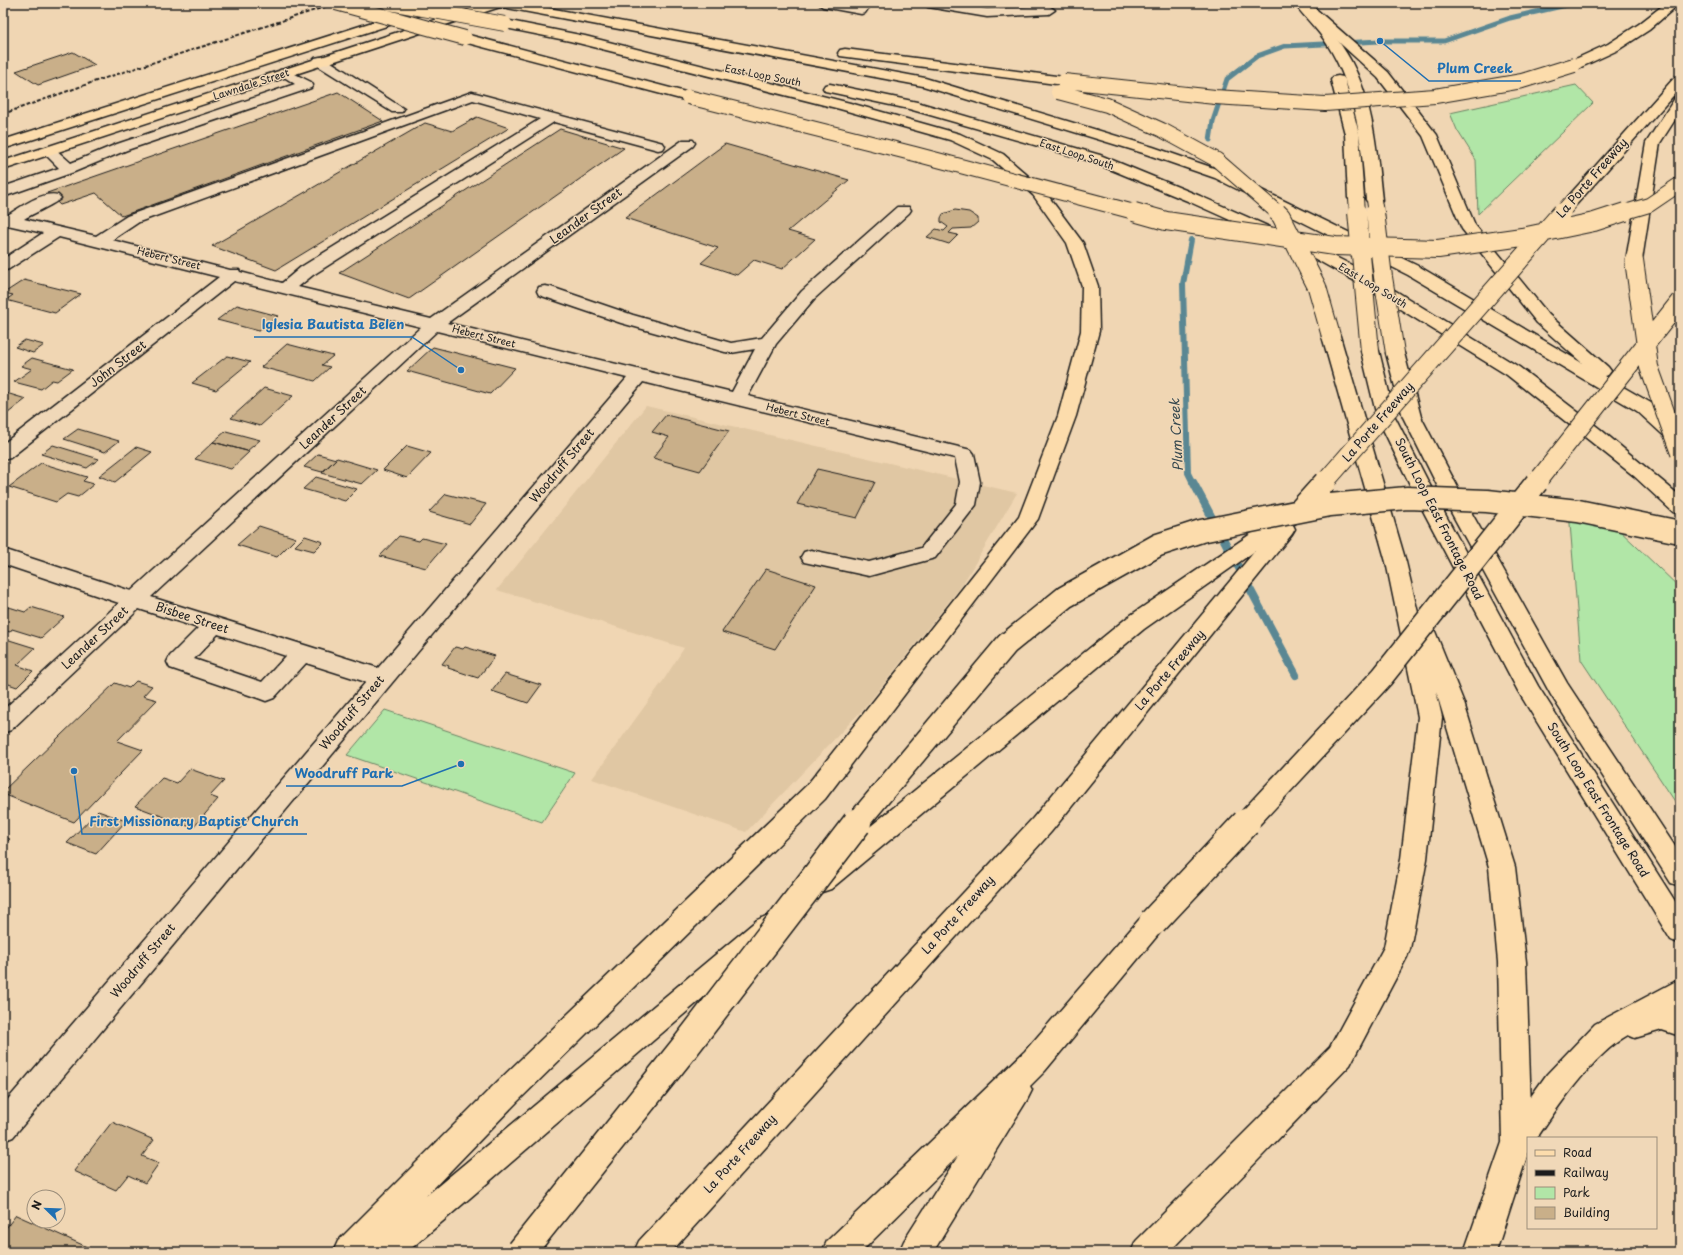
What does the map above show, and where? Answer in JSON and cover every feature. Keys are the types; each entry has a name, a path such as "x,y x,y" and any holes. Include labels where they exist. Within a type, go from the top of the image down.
{"main road":[{"path":"336,3 688,97 915,154 1166,221 1252,235 1335,246 1438,248 1522,237 1594,222 1649,205 1680,184"},
{"name":"East Loop South","path":"390,3 506,24 912,105 1095,158 1294,242 1360,276 1513,371 1641,472 1680,508"},
{"name":"Lawndale Street","path":"3,145 445,3"},
{"name":"East Loop South","path":"500,3 625,25 925,82 1148,150 1220,175 1414,271 1644,407 1680,440"},
{"name":"Lawndale Street","path":"3,166 210,98 325,65 500,3"},
{"path":"1301,3 1326,28 1375,68 1430,135 1468,226 1543,319 1644,407"},
{"path":"625,25 859,55 1061,87 1325,104 1435,96 1522,81 1574,65 1613,47 1644,27 1674,3"},
{"name":"South Loop East Frontage Road","path":"1326,28 1333,43 1343,73 1340,84 1352,134 1356,198 1370,351 1386,417 1429,503 1530,691 1680,932"},
{"path":"349,1252 507,1092 816,792 1028,519 1066,416 1090,331 1090,286 1075,243 1038,192 998,156 955,137 845,106 570,37"},
{"name":"South Loop East Frontage Road","path":"1321,49 1330,60 1356,84 1369,135 1374,200 1383,277 1395,353 1412,417 1456,503 1559,689 1680,875"},
{"name":"La Porte Freeway","path":"650,1252 1042,825 1300,511 1680,80"},
{"path":"191,84 210,98"},
{"path":"1061,87 1107,104 1162,130 1218,160 1281,216 1316,287 1331,336 1396,562 1430,717 1414,859 1397,949 1340,1056 1147,1252"},
{"path":"1680,100 1653,143 1634,260 1649,367 1680,453"},
{"path":"838,1252 1035,1061 1153,922 1382,676 1680,301"},
{"path":"521,1252 685,1047 867,810 1007,644 1065,597 1158,545 1201,531 1330,505 1407,498 1487,501 1578,511 1680,532"},
{"path":"383,1252 875,836 1136,623 1300,511"},
{"path":"1396,562 1452,703 1502,867 1512,962 1517,1141"},
{"path":"1480,1252 1517,1141 1557,1084 1605,1034 1680,991"},
{"path":"1605,1034 1662,1017 1680,1022"},
{"path":"915,1252 1035,1061"}],"street":[{"path":"823,3 861,10 866,3"},
{"path":"928,3 987,12 1049,10"},
{"path":"325,65 397,109"},
{"path":"3,192 69,169 122,147 306,85 291,76"},
{"path":"99,241 133,219 472,96 658,146"},
{"path":"210,98 230,110"},
{"path":"285,288 307,270 551,118"},
{"path":"103,133 122,147"},
{"name":"Leander Street","path":"3,724 135,600 435,324 688,143"},
{"path":"49,151 69,169"},
{"path":"6,220 53,198"},
{"path":"737,399 768,342 808,296 903,210"},
{"name":"Hebert Street","path":"6,220 99,241 964,454 970,482 966,505 928,553 868,569 811,557"},
{"path":"3,266 57,231"},
{"name":"John Street","path":"3,454 233,274"},
{"path":"545,291 627,319 731,348 768,342"},
{"name":"Woodruff Street","path":"8,1114 640,374"},
{"name":"Bisbee Street","path":"3,556 135,600 381,678"},
{"path":"214,625 178,662 266,692 302,653"}],"shaded area":[{"path":"646,406 1017,493 962,585 866,706 746,832 592,779 663,681 684,648 497,590"}],"green space":[{"path":"1576,85 1593,103 1478,214 1476,160 1457,130 1450,113"},
{"path":"1569,511 1615,526 1680,588 1680,809 1581,660"},
{"path":"385,710 575,773 542,822 347,755"}],"building":[{"path":"73,52 95,65 38,85 16,71"},
{"path":"338,92 383,121 122,216 96,193 60,205 47,193"},
{"path":"477,117 509,128 276,270 212,246 425,123 452,131"},
{"path":"560,129 624,148 409,299 339,273"},
{"path":"725,144 849,180 788,231 815,239 782,269 754,260 737,275 701,263 718,248 625,218"},
{"path":"955,210 969,212 978,218 978,222 971,228 953,229 949,233 958,235 949,244 927,237 936,229 944,231 948,227 941,222 943,214"},
{"path":"24,280 81,294 55,313 6,300 13,295 4,293"},
{"path":"237,305 278,316 259,331 217,320"},
{"path":"25,340 44,345 33,353 15,347"},
{"path":"287,344 333,356 322,365 330,367 315,381 261,367"},
{"path":"433,347 515,368 490,394 407,371"},
{"path":"227,356 250,362 216,390 192,383"},
{"path":"32,358 73,369 57,381 52,380 41,389 14,382 32,369 21,366"},
{"path":"264,388 293,396 260,426 231,418"},
{"path":"3,392 26,399 3,417"},
{"path":"666,415 729,431 700,471 653,458 669,437 652,432"},
{"path":"78,429 119,441 105,452 64,439"},
{"path":"226,431 260,440 247,451 213,442"},
{"path":"213,442 249,452 231,469 195,459"},
{"path":"53,445 99,459 87,468 41,454"},
{"path":"407,446 431,453 407,478 383,470"},
{"path":"136,447 152,452 115,482 99,476"},
{"path":"318,454 336,459 322,472 304,467"},
{"path":"337,458 377,470 362,484 322,473"},
{"path":"41,463 87,477 83,481 94,484 78,497 67,494 56,502 9,487"},
{"path":"817,469 875,482 857,518 797,504"},
{"path":"316,477 357,489 345,501 303,489"},
{"path":"446,494 486,504 470,524 429,512"},
{"path":"259,526 296,538 277,557 237,545"},
{"path":"305,536 323,542 314,551 295,546"},
{"path":"399,536 419,541 422,538 446,544 426,568 380,556"},
{"path":"766,569 816,585 775,649 722,632"},
{"path":"9,607 25,612 31,607 64,617 41,638 12,629 10,632 3,630 3,612"},
{"path":"3,638 35,648 17,665 33,671 17,687 3,682 3,674 6,671 3,671"},
{"path":"455,647 463,649 465,647 495,656 478,678 448,668 449,666 442,664"},
{"path":"505,674 541,685 528,703 492,691"},
{"path":"136,681 152,686 143,696 157,700 117,741 143,750 74,822 3,794 3,791 115,683 129,688"},
{"path":"190,769 224,781 210,796 218,799 193,828 135,806 162,778 177,783"},
{"path":"98,811 126,821 96,854 67,843"},
{"path":"3,836 10,839 3,846"},
{"path":"112,1122 154,1140 142,1156 159,1163 145,1183 128,1175 116,1190 74,1171"},
{"path":"16,1215 26,1220 26,1229 47,1229 96,1251 3,1252 3,1232"}],"waterway":[{"name":"Plum Creek","path":"1210,140 1213,121 1227,79 1257,56 1285,46 1380,41 1444,41 1510,18 1575,3"},
{"name":"Plum Creek","path":"1191,240 1183,284 1188,473 1193,483"},
{"name":"Plum Creek","path":"1193,482 1296,675"}],"railway":[{"path":"3,114 99,80 337,3"}],"place":[{"name":"Plum Creek","path":"1380,41"},
{"name":"Iglesia Bautista Belen","path":"461,370"},
{"name":"Woodruff Park","path":"461,764"},
{"name":"First Missionary Baptist Church","path":"74,771"}]}
